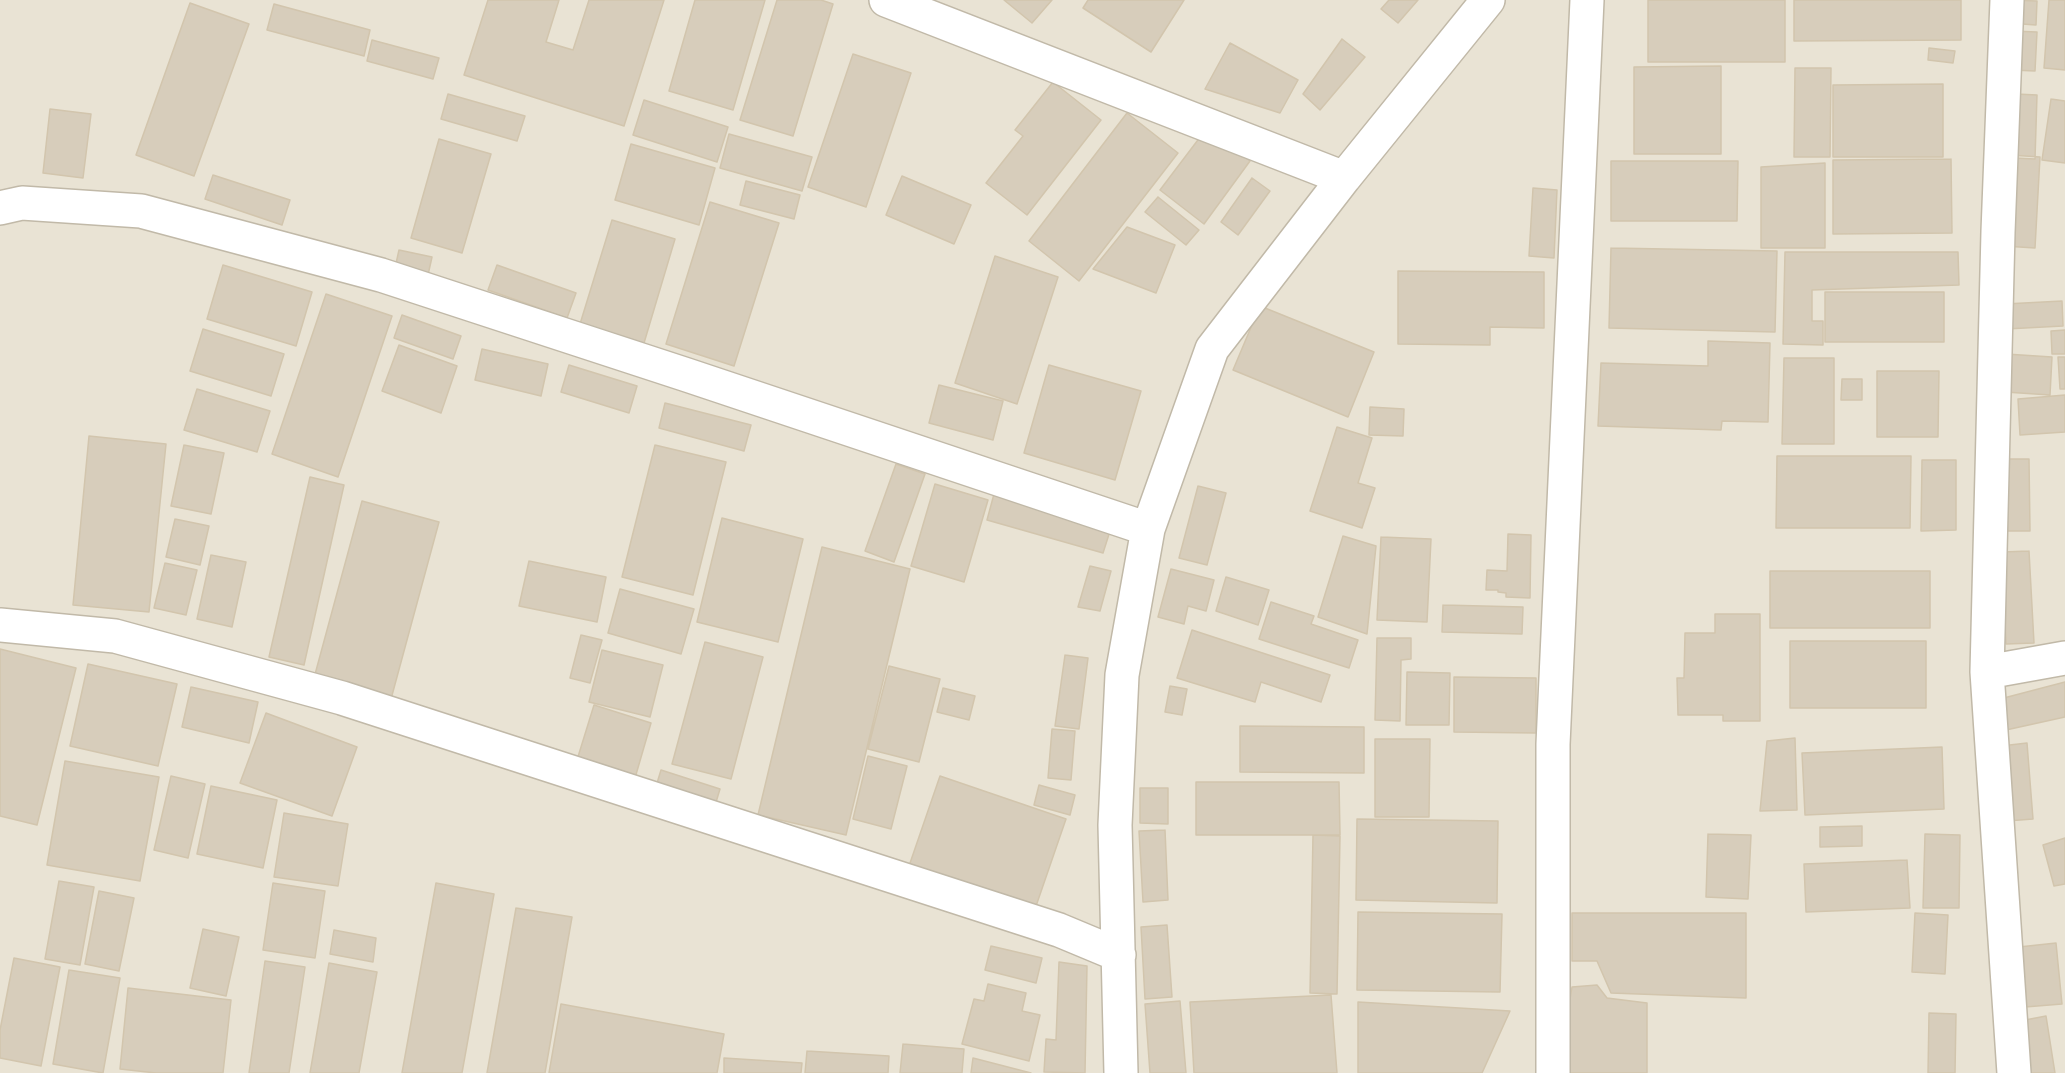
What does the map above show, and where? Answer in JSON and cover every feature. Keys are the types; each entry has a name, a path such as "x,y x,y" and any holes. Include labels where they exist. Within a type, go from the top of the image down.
{"street":[{"path":"1121,1073 1115,825 1122,675 1148,530 1212,349 1344,178 1488,0"},
{"path":"1553,1073 1553,744 1587,0"},
{"path":"2007,0 1998,232 1987,672 2014,1073"},
{"path":"898,2 1344,178"},
{"path":"0,208 22,203 141,211 381,275 1148,530"},
{"path":"0,625 115,636 342,698 1059,930 1119,955"},
{"path":"1987,672 2065,658"}],"shaded area":[{"path":"0,0 2065,0 2065,1073 0,1073"}],"building":[{"path":"488,0 559,0 546,42 573,50 589,0 664,0 624,126 464,75"},
{"path":"695,0 765,0 733,110 669,91"},
{"path":"777,0 821,0 833,4 793,136 740,120"},
{"path":"1004,0 1052,0 1032,23"},
{"path":"1088,0 1184,0 1151,52 1083,8"},
{"path":"1389,0 1418,0 1398,23 1381,9"},
{"path":"1648,0 1785,0 1785,62 1648,62"},
{"path":"1794,0 1961,0 1961,40 1794,41"},
{"path":"2009,0 2037,1 2036,25 2008,23"},
{"path":"2049,0 2065,0 2065,70 2044,68"},
{"path":"190,3 249,24 194,176 136,155"},
{"path":"274,4 370,30 364,56 267,30"},
{"path":"2013,31 2037,32 2035,71 2012,70"},
{"path":"1342,39 1365,57 1320,110 1303,94"},
{"path":"372,40 439,58 433,79 367,61"},
{"path":"1230,43 1298,80 1280,113 1205,89"},
{"path":"1929,48 1955,51 1953,63 1928,60"},
{"path":"853,54 911,73 866,207 808,187"},
{"path":"1721,66 1721,154 1634,154 1634,67"},
{"path":"1795,68 1831,68 1830,157 1794,157"},
{"path":"1053,82 1101,120 1027,215 986,183 1023,136 1015,130"},
{"path":"1943,84 1943,157 1833,157 1833,85"},
{"path":"448,94 525,116 517,141 441,119"},
{"path":"2016,94 2037,95 2035,159 2014,158"},
{"path":"2051,99 2065,101 2065,163 2042,160"},
{"path":"644,100 728,127 717,162 633,135"},
{"path":"50,109 91,114 83,178 43,173"},
{"path":"1127,113 1178,153 1079,281 1029,241"},
{"path":"1207,128 1250,161 1204,224 1160,190"},
{"path":"729,134 812,157 802,191 720,168"},
{"path":"439,139 491,154 462,253 411,238"},
{"path":"631,144 715,168 699,225 615,200"},
{"path":"2010,155 2040,157 2035,248 2004,246"},
{"path":"1951,159 1952,233 1833,234 1833,160"},
{"path":"1611,161 1738,161 1737,221 1611,221"},
{"path":"1825,163 1825,248 1761,248 1761,167"},
{"path":"213,175 290,200 282,225 205,199"},
{"path":"902,176 971,205 954,244 886,215"},
{"path":"1252,178 1270,191 1238,235 1221,222"},
{"path":"746,181 800,195 794,219 740,205"},
{"path":"1533,188 1557,190 1554,258 1529,256"},
{"path":"1158,197 1199,230 1186,245 1145,212"},
{"path":"710,202 779,223 734,366 666,344"},
{"path":"612,220 675,239 644,343 580,324"},
{"path":"1127,227 1175,245 1156,293 1093,269"},
{"path":"1611,248 1777,251 1775,332 1609,328"},
{"path":"399,250 432,257 428,275 395,268"},
{"path":"1785,252 1958,252 1959,285 1812,290 1812,321 1823,321 1823,345 1783,344"},
{"path":"995,256 1058,277 1017,404 955,383"},
{"path":"223,265 312,292 296,346 207,319"},
{"path":"497,265 576,293 567,318 488,290"},
{"path":"1398,271 1544,272 1544,328 1490,327 1490,345 1398,344"},
{"path":"1825,292 1944,292 1944,342 1825,342"},
{"path":"326,294 392,316 338,477 272,454"},
{"path":"2062,301 2063,326 2006,329 2005,304"},
{"path":"1260,306 1374,352 1348,417 1233,370"},
{"path":"402,315 461,336 453,359 394,338"},
{"path":"203,329 284,354 271,396 190,371"},
{"path":"2065,330 2065,354 2052,354 2051,331"},
{"path":"1708,341 1770,343 1768,422 1722,421 1721,430 1598,426 1601,363 1708,366"},
{"path":"399,345 457,366 441,413 382,391"},
{"path":"482,349 548,364 541,396 475,380"},
{"path":"2006,354 2052,357 2050,395 2005,392"},
{"path":"2058,357 2065,357 2065,389 2060,389"},
{"path":"1784,358 1834,358 1834,444 1782,444"},
{"path":"569,365 637,386 629,413 561,392"},
{"path":"1049,365 1141,391 1115,480 1024,453"},
{"path":"1877,371 1939,371 1938,437 1877,437"},
{"path":"1842,379 1862,379 1862,400 1841,400"},
{"path":"939,385 1003,401 993,440 929,423"},
{"path":"197,389 270,411 257,452 184,430"},
{"path":"2065,395 2065,432 2020,435 2018,399"},
{"path":"665,403 751,425 744,451 659,428"},
{"path":"1370,407 1404,409 1403,436 1369,435"},
{"path":"1337,427 1372,438 1358,483 1375,488 1362,528 1310,511"},
{"path":"89,436 166,444 149,612 73,605"},
{"path":"184,445 224,453 211,514 171,506"},
{"path":"655,445 726,462 693,595 622,577"},
{"path":"1777,456 1911,456 1910,528 1776,528"},
{"path":"1999,459 2029,459 2030,531 2000,531"},
{"path":"1922,460 1956,460 1956,530 1921,531"},
{"path":"896,464 925,474 894,562 865,551"},
{"path":"310,477 344,485 304,665 269,657"},
{"path":"935,484 988,500 964,582 911,566"},
{"path":"1198,486 1226,493 1207,565 1179,558"},
{"path":"994,494 1111,528 1103,553 987,520"},
{"path":"362,501 439,522 391,699 314,678"},
{"path":"722,518 803,539 778,642 697,622"},
{"path":"175,519 209,526 200,565 166,557"},
{"path":"1508,534 1531,535 1530,598 1506,597 1506,593 1498,592 1498,590 1486,590 1487,570 1507,571"},
{"path":"1343,536 1376,546 1367,634 1318,617"},
{"path":"1381,537 1431,539 1427,622 1377,620"},
{"path":"822,547 910,569 846,835 758,815"},
{"path":"2029,551 2034,643 2006,644 2002,552"},
{"path":"211,555 246,562 232,627 197,619"},
{"path":"529,561 606,577 597,622 519,606"},
{"path":"165,563 197,570 186,615 154,608"},
{"path":"1090,566 1111,571 1100,611 1078,607"},
{"path":"1171,569 1214,580 1206,611 1188,606 1184,624 1158,617"},
{"path":"1770,571 1930,571 1930,628 1770,628"},
{"path":"1226,577 1269,590 1258,625 1216,611"},
{"path":"620,589 694,609 681,654 608,633"},
{"path":"1271,602 1314,616 1311,624 1358,640 1349,668 1259,639"},
{"path":"1443,605 1523,607 1522,634 1442,632"},
{"path":"1715,614 1760,614 1760,721 1723,721 1723,715 1678,715 1677,678 1684,678 1685,633 1715,633"},
{"path":"1192,630 1330,675 1321,702 1261,682 1255,702 1177,678"},
{"path":"581,635 602,640 590,683 570,678"},
{"path":"1377,638 1411,638 1411,659 1401,660 1400,721 1375,720"},
{"path":"1790,641 1926,641 1926,708 1790,708"},
{"path":"705,642 763,657 731,779 672,764"},
{"path":"0,649 76,668 37,825 0,816"},
{"path":"602,650 663,665 650,717 589,702"},
{"path":"1065,655 1088,658 1079,729 1055,726"},
{"path":"88,664 177,684 158,766 70,746"},
{"path":"889,666 940,679 919,762 868,749"},
{"path":"1407,672 1450,673 1449,725 1406,725"},
{"path":"1454,677 1536,678 1536,733 1454,732"},
{"path":"2065,682 2065,717 2006,730 2000,699"},
{"path":"1170,686 1187,689 1182,715 1165,712"},
{"path":"191,687 258,702 249,743 182,727"},
{"path":"943,688 975,696 969,720 937,712"},
{"path":"594,705 651,723 635,778 577,760"},
{"path":"266,713 357,747 332,816 240,783"},
{"path":"1240,726 1364,727 1364,773 1240,772"},
{"path":"1052,729 1075,731 1071,780 1048,778"},
{"path":"1795,738 1797,810 1760,811 1767,741"},
{"path":"1375,739 1430,739 1429,817 1375,817"},
{"path":"2027,743 2033,819 2007,821 2001,746"},
{"path":"1942,747 1944,809 1805,815 1802,753"},
{"path":"868,756 907,766 891,829 853,819"},
{"path":"65,761 159,777 140,881 47,865"},
{"path":"661,770 720,789 713,812 654,793"},
{"path":"171,776 205,784 188,858 154,850"},
{"path":"940,776 1066,819 1035,909 909,866"},
{"path":"1196,782 1339,782 1340,835 1196,835"},
{"path":"1039,785 1075,795 1070,815 1034,805"},
{"path":"211,786 277,800 263,868 197,854"},
{"path":"1140,788 1168,788 1168,824 1140,823"},
{"path":"284,813 348,824 338,886 274,877"},
{"path":"1357,819 1498,821 1497,903 1356,900"},
{"path":"1862,826 1862,846 1820,847 1820,827"},
{"path":"1165,830 1168,900 1143,902 1139,831"},
{"path":"1708,834 1751,835 1748,899 1706,897"},
{"path":"1925,834 1960,835 1959,908 1923,908"},
{"path":"1313,835 1340,836 1337,994 1310,993"},
{"path":"2065,838 2065,884 2054,886 2043,845"},
{"path":"1907,860 1910,908 1806,912 1804,864"},
{"path":"59,881 94,887 80,965 45,959"},
{"path":"273,883 325,891 315,958 263,950"},
{"path":"436,883 494,894 462,1073 402,1073"},
{"path":"99,891 134,898 119,971 85,964"},
{"path":"516,908 572,917 545,1073 487,1073"},
{"path":"1358,912 1502,914 1500,992 1357,990"},
{"path":"1572,913 1746,913 1746,998 1611,993 1597,961 1572,961"},
{"path":"1915,913 1948,915 1945,974 1912,972"},
{"path":"1167,925 1172,997 1145,999 1141,927"},
{"path":"203,929 239,937 226,996 190,988"},
{"path":"334,930 376,938 373,962 330,954"},
{"path":"2056,943 2062,1004 2025,1007 2019,947"},
{"path":"991,946 1042,958 1036,983 985,970"},
{"path":"14,958 60,967 41,1066 0,1058 0,1030"},
{"path":"265,961 305,967 289,1073 249,1073"},
{"path":"1059,962 1087,966 1085,1073 1044,1072 1046,1039 1056,1040"},
{"path":"329,963 377,972 359,1073 310,1073"},
{"path":"69,970 120,978 103,1073 53,1064"},
{"path":"988,984 1026,993 1022,1011 1040,1015 1029,1061 962,1044 974,999 984,1001"},
{"path":"1597,985 1607,998 1647,1003 1647,1073 1558,1073 1572,987"},
{"path":"128,988 231,1000 223,1073 156,1073 120,1069"},
{"path":"1331,995 1337,1073 1194,1073 1190,1002"},
{"path":"1180,1001 1186,1073 1150,1073 1145,1004"},
{"path":"1358,1002 1510,1011 1482,1073 1358,1073"},
{"path":"561,1004 724,1034 717,1073 549,1073"},
{"path":"1929,1013 1956,1014 1955,1073 1928,1073"},
{"path":"2046,1016 2055,1073 2028,1073 2020,1021"},
{"path":"903,1044 964,1049 962,1073 900,1073"},
{"path":"807,1051 889,1056 888,1073 805,1073"},
{"path":"724,1058 802,1063 801,1073 724,1073"},
{"path":"973,1058 1031,1073 971,1073"}]}
